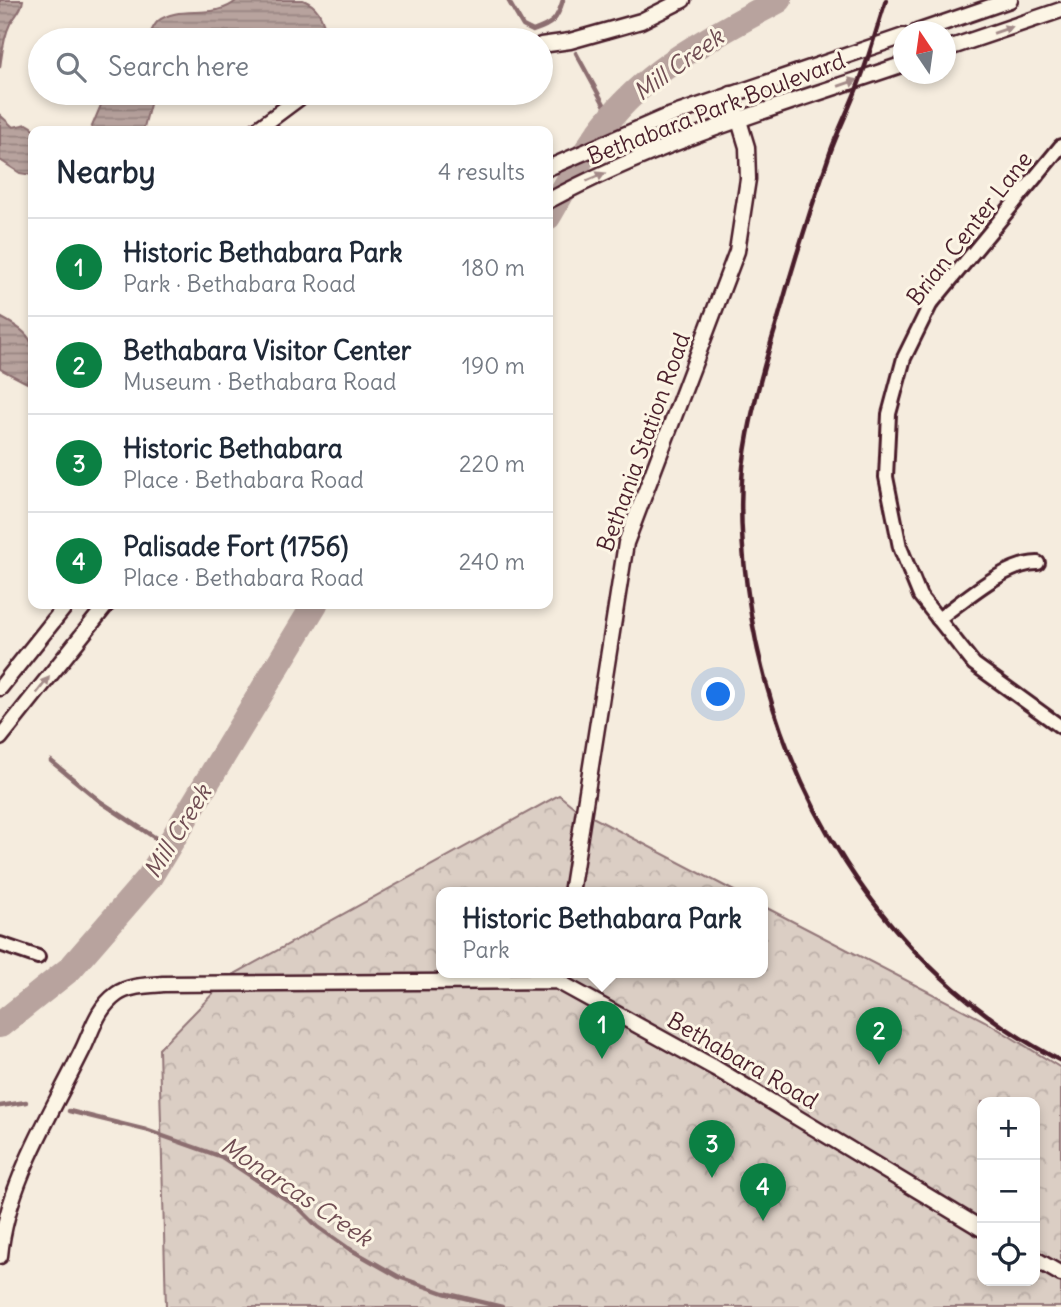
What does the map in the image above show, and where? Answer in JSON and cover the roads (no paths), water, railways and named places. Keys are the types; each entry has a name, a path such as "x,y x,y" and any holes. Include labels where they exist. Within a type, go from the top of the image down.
{"street":[{"path":"553,43 641,21 683,0"},
{"path":"949,21 1010,0"},
{"path":"956,47 1061,10"},
{"name":"Bethabara Park Boulevard","path":"553,166 663,118 893,40"},
{"name":"Bethabara Park Boulevard","path":"553,198 646,156 739,119 893,68"},
{"name":"Bethania Station Road","path":"572,887 626,543 737,251 748,179 747,147 731,94"},
{"path":"262,126 290,105"},
{"name":"Brian Center Lane","path":"1061,146 930,305 904,358 889,414 886,477 900,547 920,596 974,664 1061,727"},
{"path":"938,619 1013,569 1024,563 1038,563"},
{"path":"0,688 63,609"},
{"path":"0,738 103,609"},
{"path":"0,944 38,957"},
{"name":"Bethabara Road","path":"0,1256 8,1216 19,1184 96,1018 118,993 130,988 163,984 502,978"},
{"name":"Bethabara Road","path":"560,978 977,1226"},
{"path":"1040,1262 1061,1275"}],"waterway":[{"path":"508,0 523,26 527,28"},
{"path":"540,28 553,20 563,0"},
{"name":"Mill Creek","path":"553,208 594,140 630,97 690,50 779,0"},
{"path":"576,53 611,117"},
{"name":"Mill Creek","path":"0,1025 70,969 149,878 312,609"},
{"path":"51,761 101,802 169,847"},
{"name":"Monarcas Creek","path":"0,1106 26,1102"},
{"name":"Monarcas Creek","path":"69,1111 146,1130 222,1157 298,1207 318,1227 348,1248 399,1277 444,1293 502,1307"}],"railway":[{"path":"886,0 864,70 815,196 756,395 742,482 742,527 747,587 760,660 781,731 810,799 846,863 889,922 940,976 997,1022 1061,1061"}],"place":[{"name":"Historic Bethabara Park","path":"602,1059"},
{"name":"Bethabara Visitor Center","path":"879,1065"},
{"name":"Historic Bethabara","path":"712,1178"},
{"name":"Palisade Fort (1756)","path":"763,1221"}]}
